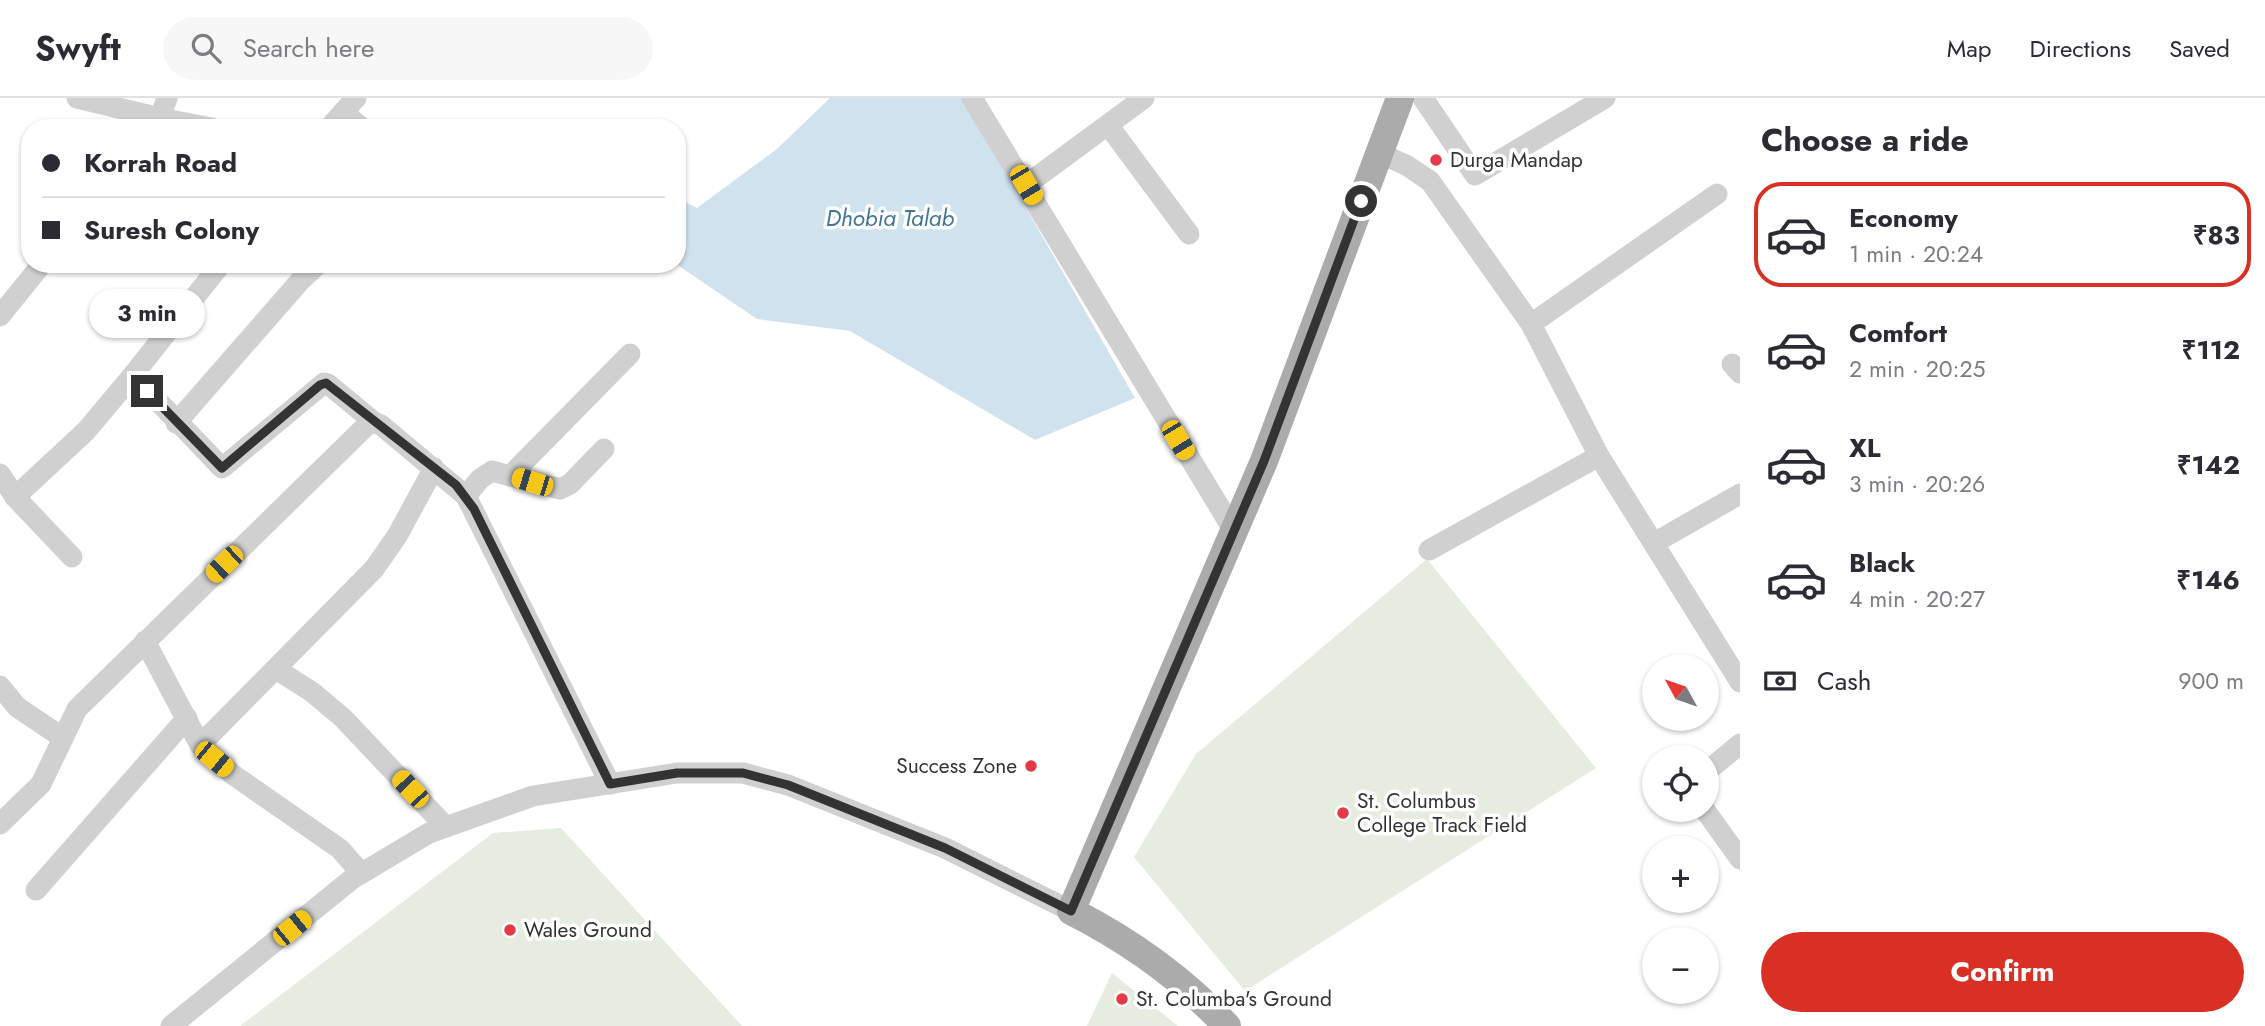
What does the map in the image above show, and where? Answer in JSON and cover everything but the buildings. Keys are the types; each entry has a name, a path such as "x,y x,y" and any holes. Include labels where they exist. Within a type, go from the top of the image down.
{"main road":[{"path":"1227,1026 1206,1003 1159,965 1071,911 1264,461 1400,98"}],"street":[{"path":"77,98 143,119"},
{"path":"158,119 167,98"},
{"path":"972,98 1234,531"},
{"path":"1026,185 1144,98"},
{"path":"1423,98 1475,175 1605,98"},
{"path":"1108,125 1189,234"},
{"path":"1379,153 1412,168 1430,181 1531,324 1599,456 1740,682"},
{"path":"1531,324 1717,194"},
{"path":"0,316 36,273"},
{"path":"15,497 86,430 214,273"},
{"path":"176,423 308,273"},
{"path":"510,476 630,354"},
{"path":"133,375 176,423 222,468 324,383 434,468 466,496 610,784"},
{"path":"0,824 41,784 77,709 368,424 374,422"},
{"path":"466,496 488,472 498,472 560,489 570,484 604,449"},
{"path":"1429,550 1599,456"},
{"path":"200,745 357,588 386,554 434,468"},
{"path":"0,474 15,497 72,557"},
{"path":"1654,543 1740,494"},
{"path":"145,641 200,745 232,774 340,849 361,873"},
{"path":"276,669 312,692 343,718 446,827"},
{"path":"0,685 18,707 63,738"},
{"path":"36,890 187,718"},
{"path":"1719,761 1740,744"},
{"path":"171,1026 361,873 429,833 533,796 677,773 743,773 788,785 945,848 1071,911"},
{"path":"1714,822 1740,859"}],"shaded area":[{"name":"St. Columbus College Track Field","path":"1427,559 1596,768 1245,991 1134,857 1196,754"},
{"name":"Wales Ground","path":"561,828 742,1026 240,1026 493,833"},
{"name":"St. Columba's Ground","path":"1112,973 1178,1026 1087,1026"}],"water":[{"name":"Dhobia Talab","path":"830,98 963,98 1135,398 1035,440 850,331 757,319 686,271 686,202 697,208 777,149"}],"place":[{"name":"Durga Mandap","path":"1436,160"},
{"name":"Success Zone","path":"1031,766"},
{"name":"St. Columbus College Track Field","path":"1343,813"},
{"name":"Wales Ground","path":"510,930"},
{"name":"St. Columba's Ground","path":"1122,999"}],"route":[{"path":"147,391 222,468 320,385 326,383 456,485 474,509 610,784 677,773 743,773 788,785 945,848 1071,911 1264,461 1361,201"}]}
